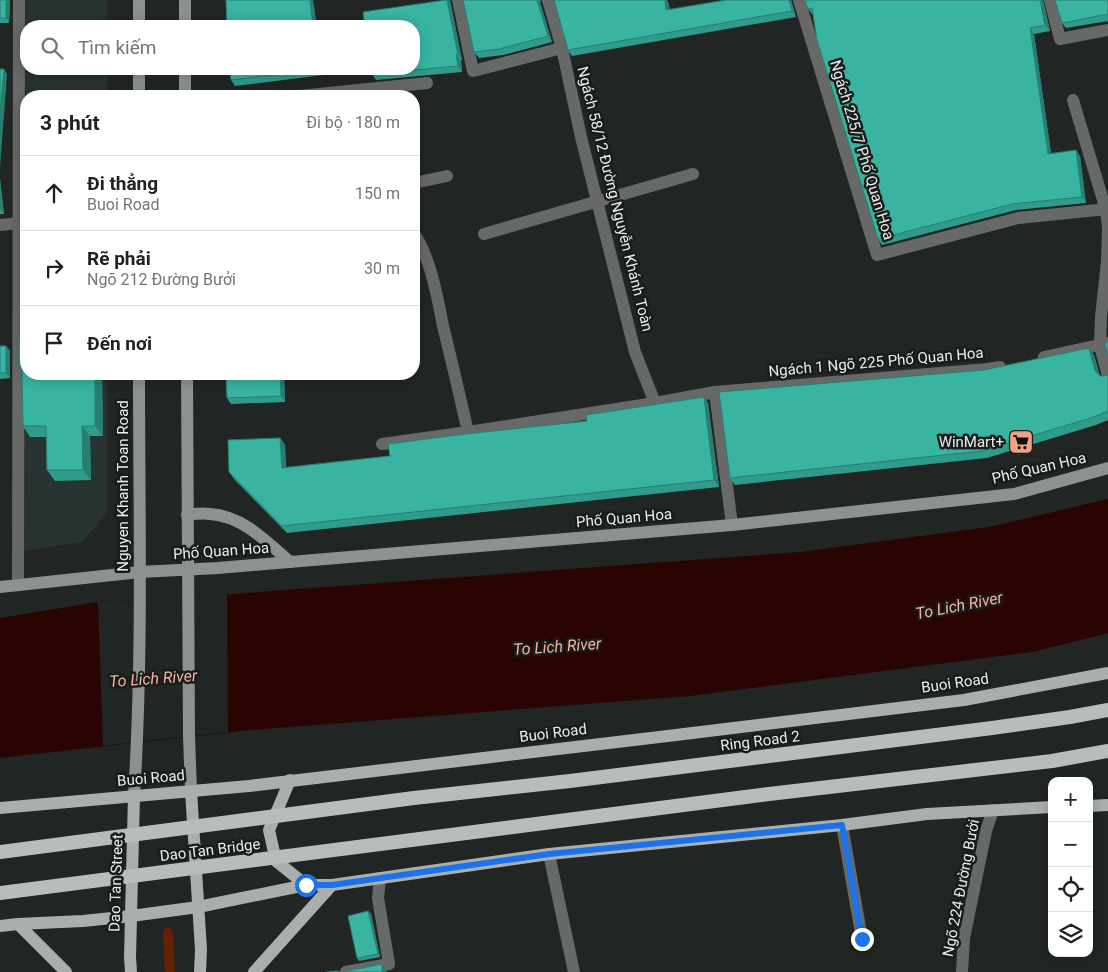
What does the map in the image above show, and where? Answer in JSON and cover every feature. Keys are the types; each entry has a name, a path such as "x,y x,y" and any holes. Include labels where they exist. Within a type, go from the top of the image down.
{"highway":[{"name":"Ring Road 2","path":"414,798 570,781 992,728 1108,710"},
{"name":"Dao Tan Bridge","path":"0,893 424,840 750,796 1052,761 1108,751"},
{"name":"Dao Tan Bridge","path":"0,852 414,798"}],"main road":[{"path":"139,0 139,20"},
{"path":"184,0 185,20"},
{"path":"139,75 139,90"},
{"path":"185,75 185,90"},
{"name":"Nguyen Khanh Toan Road","path":"134,796 138,742 140,599 139,380"},
{"path":"187,380 186,515 189,596 189,736 201,950 200,972"},
{"name":"Phố Quan Hoa","path":"0,587 140,572 290,562 732,525 1014,494 1108,468"},
{"path":"186,515 211,514 231,519 248,527 290,562"},
{"name":"Buoi Road","path":"0,808 290,780 964,700 1108,673"},
{"path":"290,780 269,830 276,861 306,885"},
{"name":"Dao Tan Street","path":"131,972 134,796"},
{"path":"1093,806 1108,806"},
{"path":"0,926 131,916 198,907 306,885 332,885 549,854 842,825 927,814 1048,807"},
{"path":"254,972 332,885"},
{"path":"18,924 66,972"}],"street":[{"path":"18,584 19,0"},
{"path":"458,0 473,71 562,48"},
{"name":"Ngách 58/12 Đường Nguyễn Khánh Toàn","path":"548,0 562,48 581,137 636,352 655,403"},
{"name":"Ngách 225/7 Phố Quan Hoa","path":"799,0 877,255 1018,218 1107,210"},
{"path":"1050,0 1060,39 1108,30"},
{"path":"358,90 427,83"},
{"path":"1073,100 1107,210 1107,262 1101,317 1108,376"},
{"path":"484,234 693,174"},
{"path":"420,182 447,176"},
{"path":"0,225 19,222"},
{"path":"420,245 435,290 468,432"},
{"path":"1035,359 1104,344"},
{"name":"Ngách 1 Ngõ 225 Phố Quan Hoa","path":"382,444 655,403 715,392 988,369 1016,363"},
{"path":"715,392 732,525"},
{"name":"Ngõ 224 Đường Bưởi","path":"962,972 964,938 986,831 993,810"},
{"path":"842,825 862,939"},
{"path":"549,854 574,972"},
{"path":"346,972 389,964 378,898 380,878"}],"shaded area":[{"path":"25,0 107,0 107,20 25,20"},
{"path":"25,75 107,75 107,90 25,90"},
{"path":"24,380 107,380 107,513 82,542 23,551"},
{"path":"170,927 173,933 175,972 165,972 163,934 164,929"}],"water":[{"name":"To Lich River","path":"1108,499 1108,633 1032,652 690,696 250,730 0,758 0,618 98,602 218,595 800,552 989,527"}],"pier":[{"path":"227,594 228,732 103,746 98,602"}],"building":[{"path":"0,0 6,0 6,18 0,18"},
{"path":"226,0 310,0 312,20 227,20"},
{"path":"447,0 458,55 456,55 458,66 420,70 420,20 364,20 363,12"},
{"path":"463,0 537,0 548,36 499,49 474,52"},
{"path":"554,0 665,0 666,10 726,0 789,0 792,11 568,50"},
{"path":"805,0 1040,0 1045,25 1030,28 1048,154 1076,150 1082,197 1012,204 878,239 817,40 812,8 808,9"},
{"path":"1055,0 1108,0 1108,14 1062,23"},
{"path":"0,69 4,69 0,113"},
{"path":"231,75 271,75 231,80"},
{"path":"20,340 20,367 19,367"},
{"path":"1108,340 1108,358 1105,344"},
{"path":"0,346 6,346 6,373 0,373"},
{"path":"1089,348 1095,371 1100,376 1108,375 1108,411 1091,418 981,451 730,478 719,392 984,370"},
{"path":"22,380 95,380 95,426 82,426 83,470 47,470 46,426 23,426"},
{"path":"226,380 280,380 281,396 227,398"},
{"path":"704,397 714,480 282,526 229,472 228,440 280,438 282,468 390,456 388,444 587,421 586,415"},
{"path":"368,911 378,954 357,958 348,916"},
{"path":"382,964 382,972 342,972"}],"place":[{"name":"WinMart+","path":"1021,442"}],"route":[{"path":"306,885 332,885 549,854 842,825 862,939"}]}
